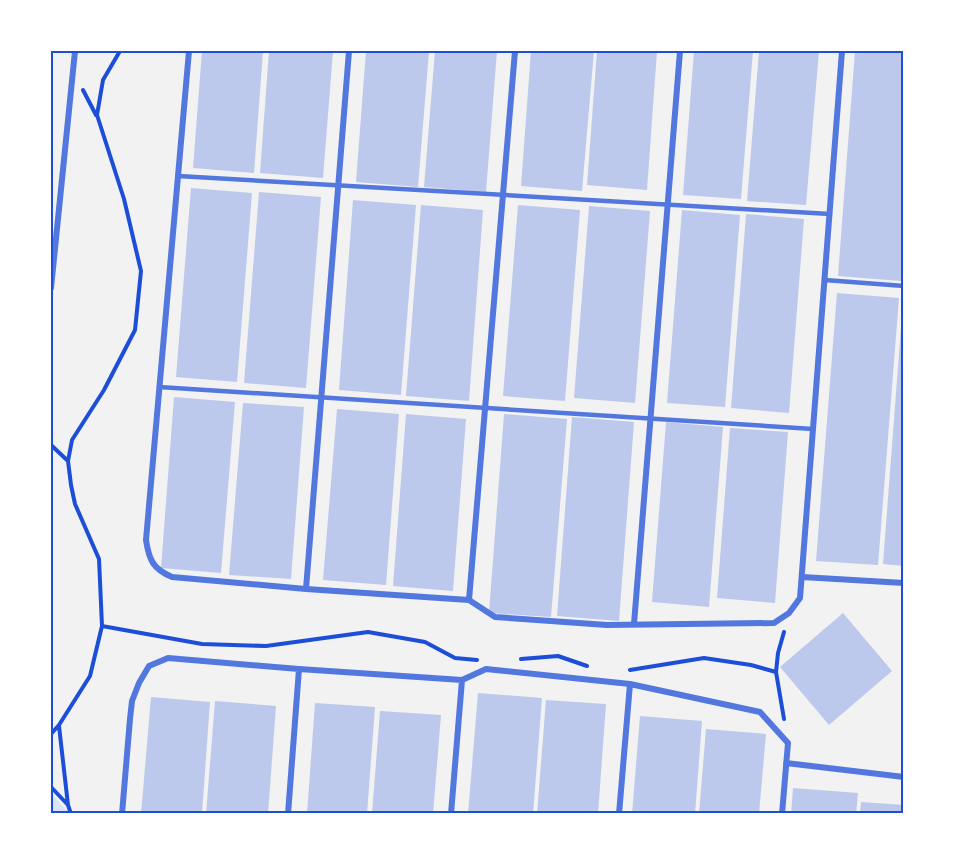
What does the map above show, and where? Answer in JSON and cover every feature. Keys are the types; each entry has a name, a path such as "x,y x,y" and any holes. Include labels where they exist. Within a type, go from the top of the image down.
{"street":[{"path":"51,288 75,51"},
{"path":"189,51 146,540 152,563 161,572 172,577 469,600 495,617 607,625 774,623 789,613 800,598 842,51"},
{"path":"306,589 349,51"},
{"path":"469,600 515,51"},
{"path":"634,624 680,51"},
{"path":"802,577 904,583"},
{"path":"122,814 132,700 149,666 168,658 462,680 486,669 630,684 760,712 788,743 782,814"},
{"path":"288,814 299,669"},
{"path":"452,814 462,680"},
{"path":"619,814 630,684"},
{"path":"786,763 904,777"}],"lane":[{"path":"178,176 830,214"},
{"path":"825,280 904,286"},
{"path":"159,387 813,429"}],"path":[{"path":"51,734 90,676 102,626 99,559 75,504 70,485 68,461 72,440 104,390 135,330 141,271 124,198 97,116 103,80 120,51"},
{"path":"51,445 68,461"},
{"path":"784,719 776,672 778,653 789,613"},
{"path":"102,626 202,644 266,646 368,632 425,642 455,658 487,660"},
{"path":"518,659 558,656 586,666 598,667"},
{"path":"621,669 633,670 704,658 751,665 776,672"},
{"path":"59,725 71,814"},
{"path":"51,787 68,805"}],"shaded area":[{"path":"51,793 70,814 51,814"}],"building":[{"path":"202,51 263,51 254,173 193,168"},
{"path":"269,51 333,51 323,178 260,173"},
{"path":"366,51 429,51 418,187 356,182"},
{"path":"435,51 497,51 486,192 424,187"},
{"path":"531,51 594,51 582,191 521,186"},
{"path":"597,51 657,51 647,190 587,185"},
{"path":"694,51 753,51 741,199 683,195"},
{"path":"759,51 819,51 806,205 747,201"},
{"path":"855,51 904,51 904,238 901,281 838,276"},
{"path":"191,188 252,193 237,382 176,377"},
{"path":"259,192 321,197 306,388 244,383"},
{"path":"353,200 416,205 401,395 339,390"},
{"path":"421,205 483,210 469,401 406,396"},
{"path":"518,205 580,210 565,401 503,396"},
{"path":"589,206 650,211 635,403 574,398"},
{"path":"682,210 740,215 725,407 667,403"},
{"path":"746,214 804,219 789,413 731,408"},
{"path":"837,293 899,298 878,565 816,561"},
{"path":"902,314 904,314 904,566 883,564"},
{"path":"174,397 235,402 221,573 161,568"},
{"path":"243,403 304,407 291,579 229,575"},
{"path":"337,409 399,414 386,585 323,580"},
{"path":"406,414 466,419 453,591 393,586"},
{"path":"504,414 567,419 551,617 489,613"},
{"path":"572,417 634,422 619,621 557,616"},
{"path":"666,422 723,427 709,607 652,602"},
{"path":"730,428 788,432 775,603 717,598"},
{"path":"843,613 892,671 829,725 780,667"},
{"path":"478,693 542,698 533,814 468,814"},
{"path":"151,697 210,702 202,814 141,814"},
{"path":"546,700 606,704 598,814 537,814"},
{"path":"215,701 276,706 268,814 206,814"},
{"path":"315,703 375,707 367,814 307,814"},
{"path":"380,711 441,715 433,814 372,814"},
{"path":"640,716 702,721 695,814 632,814"},
{"path":"706,729 766,734 759,814 699,814"},
{"path":"793,788 858,793 856,814 791,814"},
{"path":"861,802 904,805 904,814 860,814"}]}
